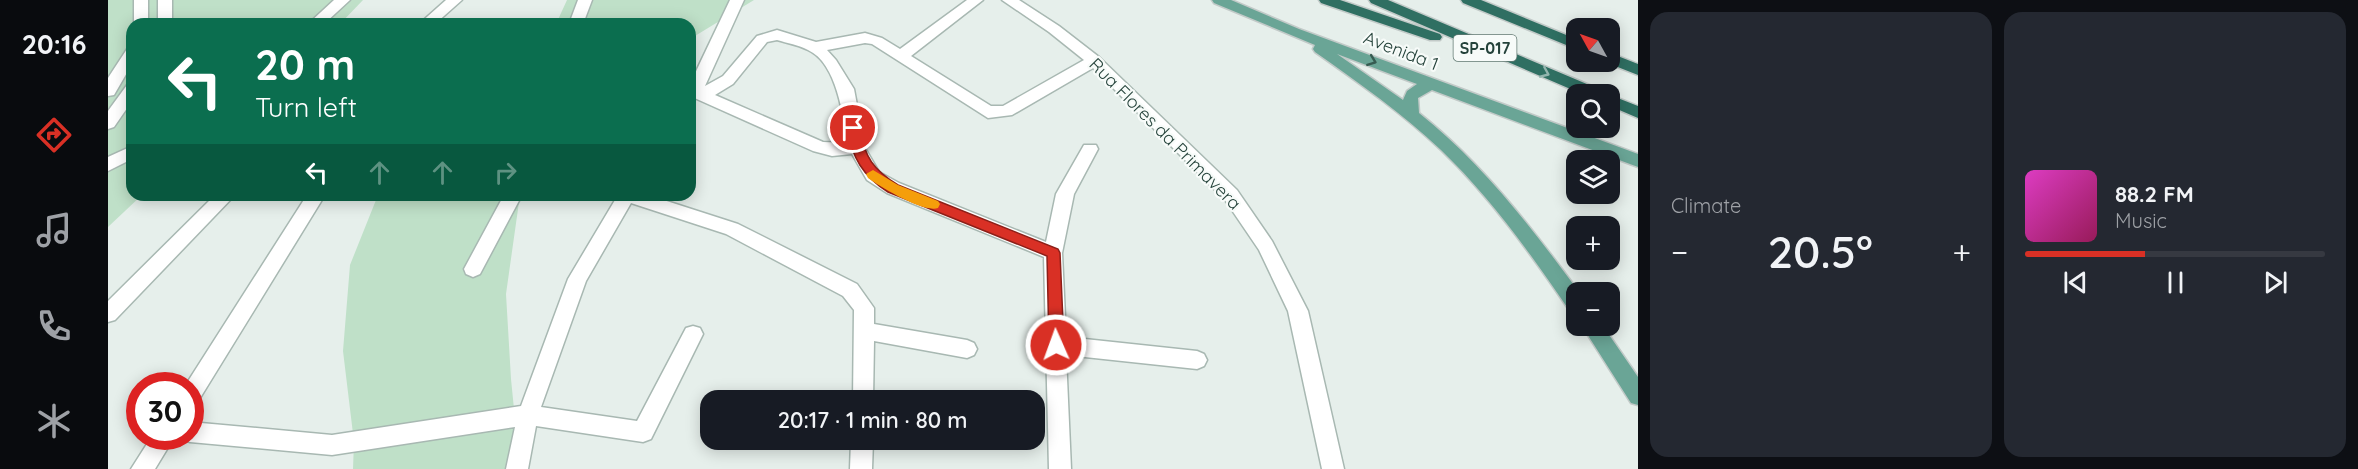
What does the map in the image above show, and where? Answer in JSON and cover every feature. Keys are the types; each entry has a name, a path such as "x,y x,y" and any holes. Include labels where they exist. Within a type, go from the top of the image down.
{"highway":[{"path":"1326,0 1421,33 1501,55"},
{"name":"SP-017","path":"1376,0 1571,84"},
{"name":"SP-017","path":"1468,0 1566,40"},
{"path":"1482,0 1531,25"},
{"path":"1620,63 1638,70"},
{"path":"1620,104 1638,112"}],"main road":[{"name":"Avenida 1","path":"1220,0 1294,32 1638,161"},
{"path":"1294,32 1356,74 1447,147 1498,202 1566,291"},
{"path":"1412,117 1409,102 1411,94 1419,88 1432,84"},
{"path":"1599,336 1638,396"}],"street":[{"path":"141,0 141,18"},
{"path":"165,0 165,18"},
{"path":"322,18 343,0"},
{"path":"433,18 455,0"},
{"path":"578,18 585,0"},
{"path":"697,70 737,0"},
{"path":"900,56 976,0"},
{"name":"Rua Flores da Primavera","path":"1009,0 1054,29 1094,61 1231,195 1266,246 1298,311 1334,469"},
{"path":"696,94 710,91 728,80 762,39 777,35 816,47 865,38 877,41 988,112 1006,111 1094,61"},
{"path":"816,47 831,64 846,89 857,148 873,176 893,188 1053,253"},
{"path":"108,91 126,62"},
{"path":"696,97 819,147 832,150 857,148"},
{"path":"108,123 126,98"},
{"path":"1060,469 1053,253 1065,194 1090,149"},
{"path":"108,165 126,155"},
{"path":"108,314 220,201"},
{"path":"204,374 312,201"},
{"path":"473,269 510,201"},
{"path":"517,469 528,415 577,279 623,201"},
{"path":"646,201 732,229 850,290 864,308 863,390"},
{"path":"864,331 967,349"},
{"path":"204,433 332,445 528,415 643,432 693,334"},
{"path":"1056,345 1197,360"},
{"path":"142,469 155,450"},
{"path":"861,469 862,450"}],"green space":[{"path":"108,0 363,0 346,18 126,18 126,201 136,201 108,227"},
{"path":"567,0 754,0 696,35 696,18 559,18"},
{"path":"376,201 519,201 506,294 520,469 353,469 354,442 343,351 350,265"}],"slow traffic":[{"path":"873,174 893,188 933,204"}],"route":[{"path":"853,128 857,148 873,176 893,188 1053,253 1056,345"}]}
